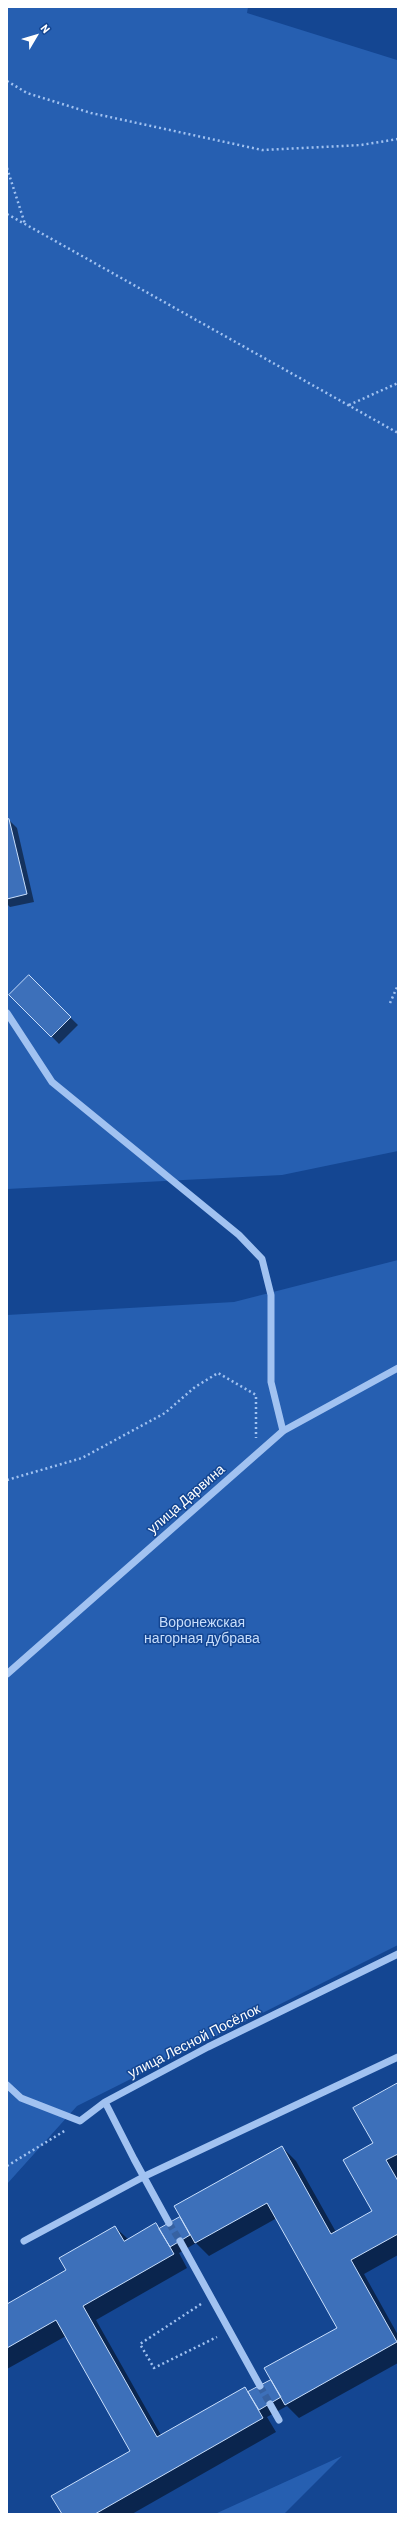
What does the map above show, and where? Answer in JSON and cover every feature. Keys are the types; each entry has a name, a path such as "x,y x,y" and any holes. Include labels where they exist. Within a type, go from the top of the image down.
{"street":[{"path":"7,1013 52,1082 239,1235 262,1259 271,1295 271,1382 283,1431"},
{"name":"улица Дарвина","path":"7,1674 283,1431 398,1368"},
{"name":"улица Лесной Посёлок","path":"80,2121 105,2102 208,2047 398,1954"},
{"path":"24,2241 145,2176 398,2057"},
{"path":"7,2085 21,2098 80,2121"},
{"path":"105,2102 169,2223"},
{"path":"180,2241 260,2386"},
{"path":"270,2404 279,2420"}],"path":[{"path":"7,81 27,93 91,113 262,150 361,145 398,139"},
{"path":"7,168 25,224"},
{"path":"7,214 398,433"},
{"path":"349,406 398,383"},
{"path":"390,1003 398,985"},
{"path":"7,1480 82,1458 165,1413 195,1387 218,1374 256,1395 256,1454"},
{"path":"7,2166 80,2121"},
{"path":"211,2297 140,2344 154,2368 229,2331"}],"green space":[{"path":"7,7 248,7 247,13 397,60 398,56 398,1151 282,1175 7,1189"},
{"name":"Воронежская нагорная дубрава","path":"398,1260 398,1945 77,2106 7,2184 7,1315 234,1302"},
{"path":"342,2456 284,2514 215,2514"}],"building":[{"path":"9,819 27,894 7,899 7,820"},
{"path":"29,975 71,1017 51,1037 9,995"},
{"path":"398,2083 398,2154 386,2160 398,2181 398,2234 351,2260 397,2342 285,2405 264,2368 337,2328 267,2203 195,2243 174,2206 282,2146 331,2234 372,2211 343,2160 373,2143 353,2108"},
{"path":"180,2217 190,2235 170,2247 159,2229"},
{"path":"156,2223 174,2254 83,2306 157,2437 245,2387 263,2418 95,2514 62,2514 51,2496 130,2451 56,2320 7,2348 7,2304 66,2270 59,2258 115,2226 124,2241"},
{"path":"271,2380 281,2397 259,2410 248,2392"}],"tunnel":[{"path":"169,2223 180,2241"},
{"path":"260,2386 270,2404"}]}
